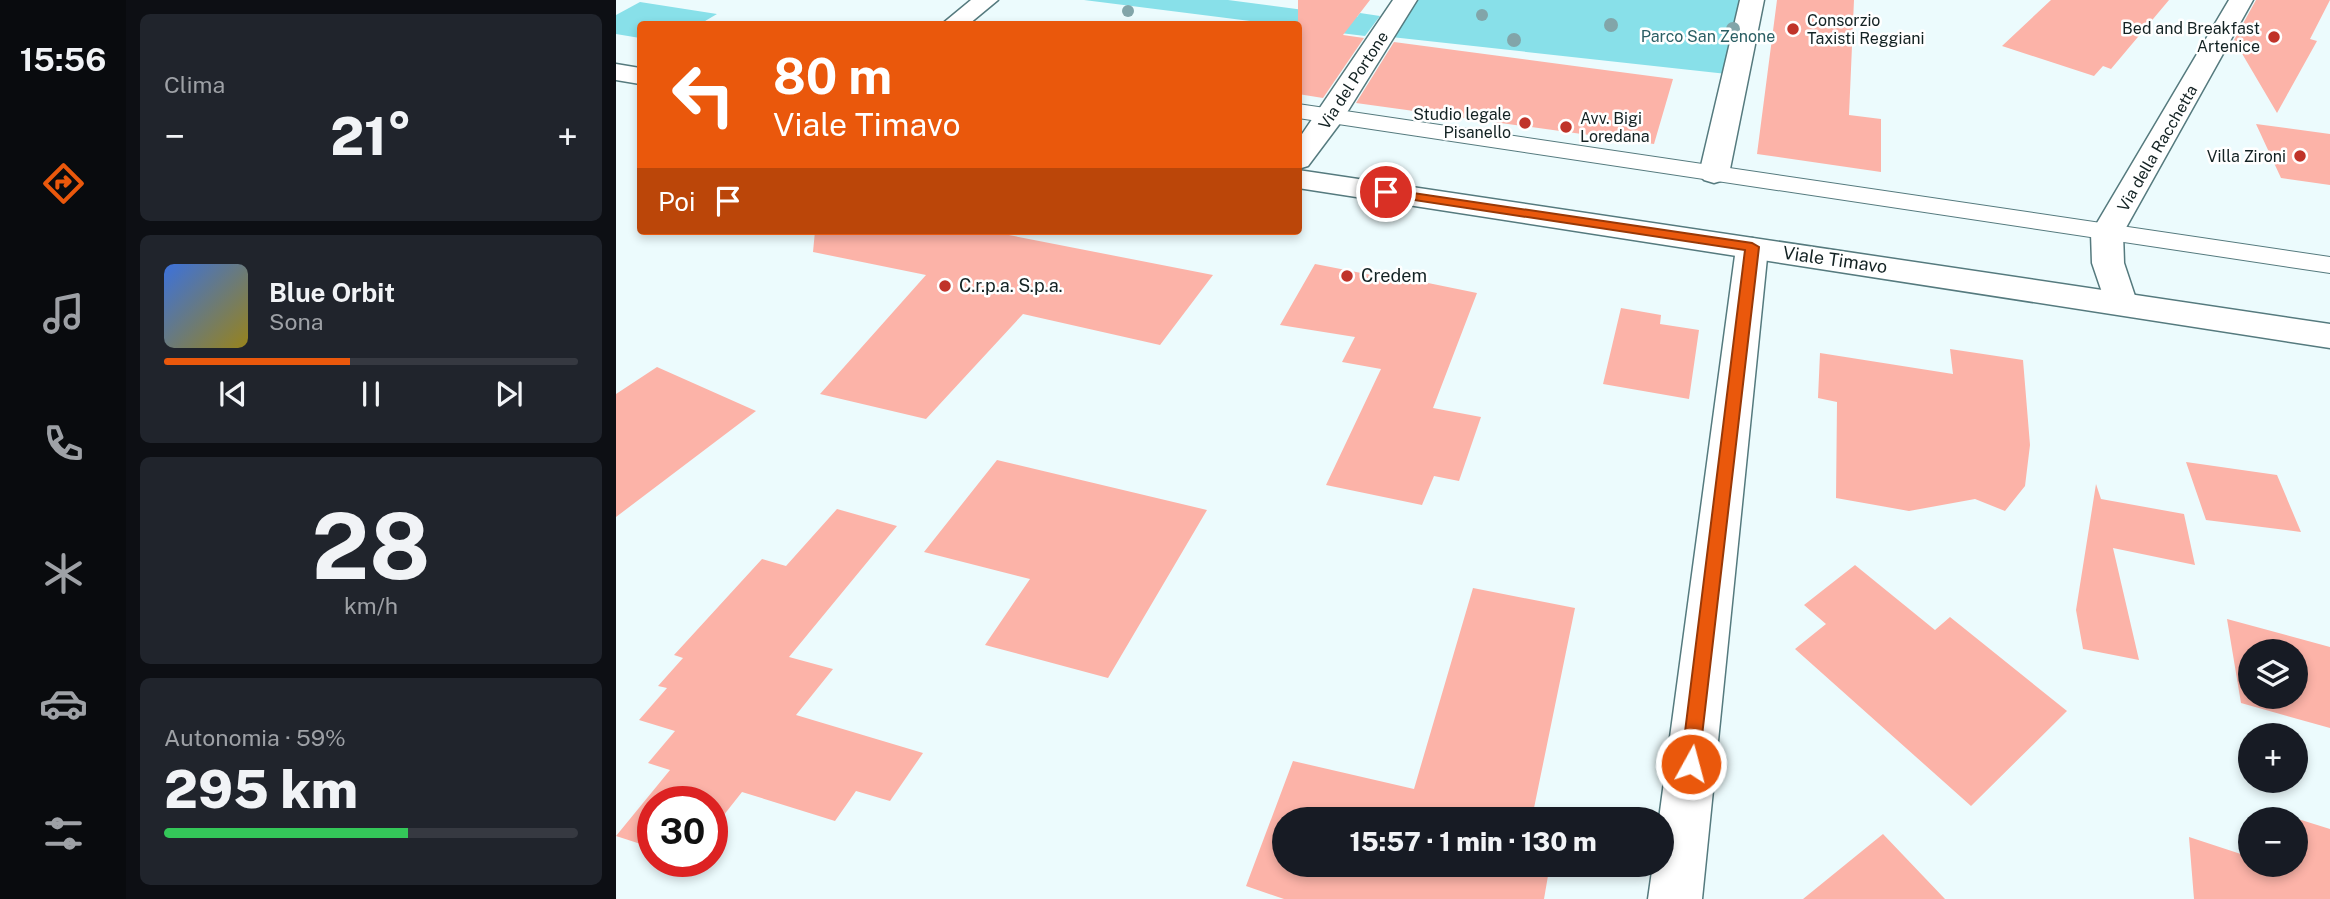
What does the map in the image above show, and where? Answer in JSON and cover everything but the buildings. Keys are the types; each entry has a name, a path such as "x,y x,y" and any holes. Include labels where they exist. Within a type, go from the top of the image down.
{"street":[{"path":"958,21 986,0"},
{"name":"Via del Portone","path":"1302,155 1331,116 1405,0"},
{"path":"1714,174 1752,0"},
{"name":"Via della Racchetta","path":"2107,233 2241,0"},
{"path":"616,72 637,76"},
{"name":"Viale Timavo","path":"1302,180 2330,336"},
{"path":"2107,233 2108,263 2120,302"},
{"path":"1675,899 1752,247"}],"lane":[{"path":"1302,112 2330,265"}],"green space":[{"path":"1084,0 1228,0 1357,17 1360,13 1380,16 1365,36 1302,28 1302,21 1250,21"},
{"name":"Parco San Zenone","path":"1405,0 1752,0 1736,75 1382,36"},
{"path":"640,2 717,14 705,21 637,21 637,38 616,34 616,15"}],"place":[{"name":"Consorzio Taxisti Reggiani","path":"1793,29"},
{"name":"Bed and Breakfast Artenice","path":"2274,37"},
{"name":"Studio legale Pisanello","path":"1525,123"},
{"name":"Avv. Bigi Loredana","path":"1566,127"},
{"name":"Villa Zironi","path":"2300,156"},
{"name":"Credem","path":"1347,276"},
{"name":"C.r.p.a. S.p.a.","path":"945,286"}],"route":[{"path":"1386,192 1752,247 1691,764"}]}
